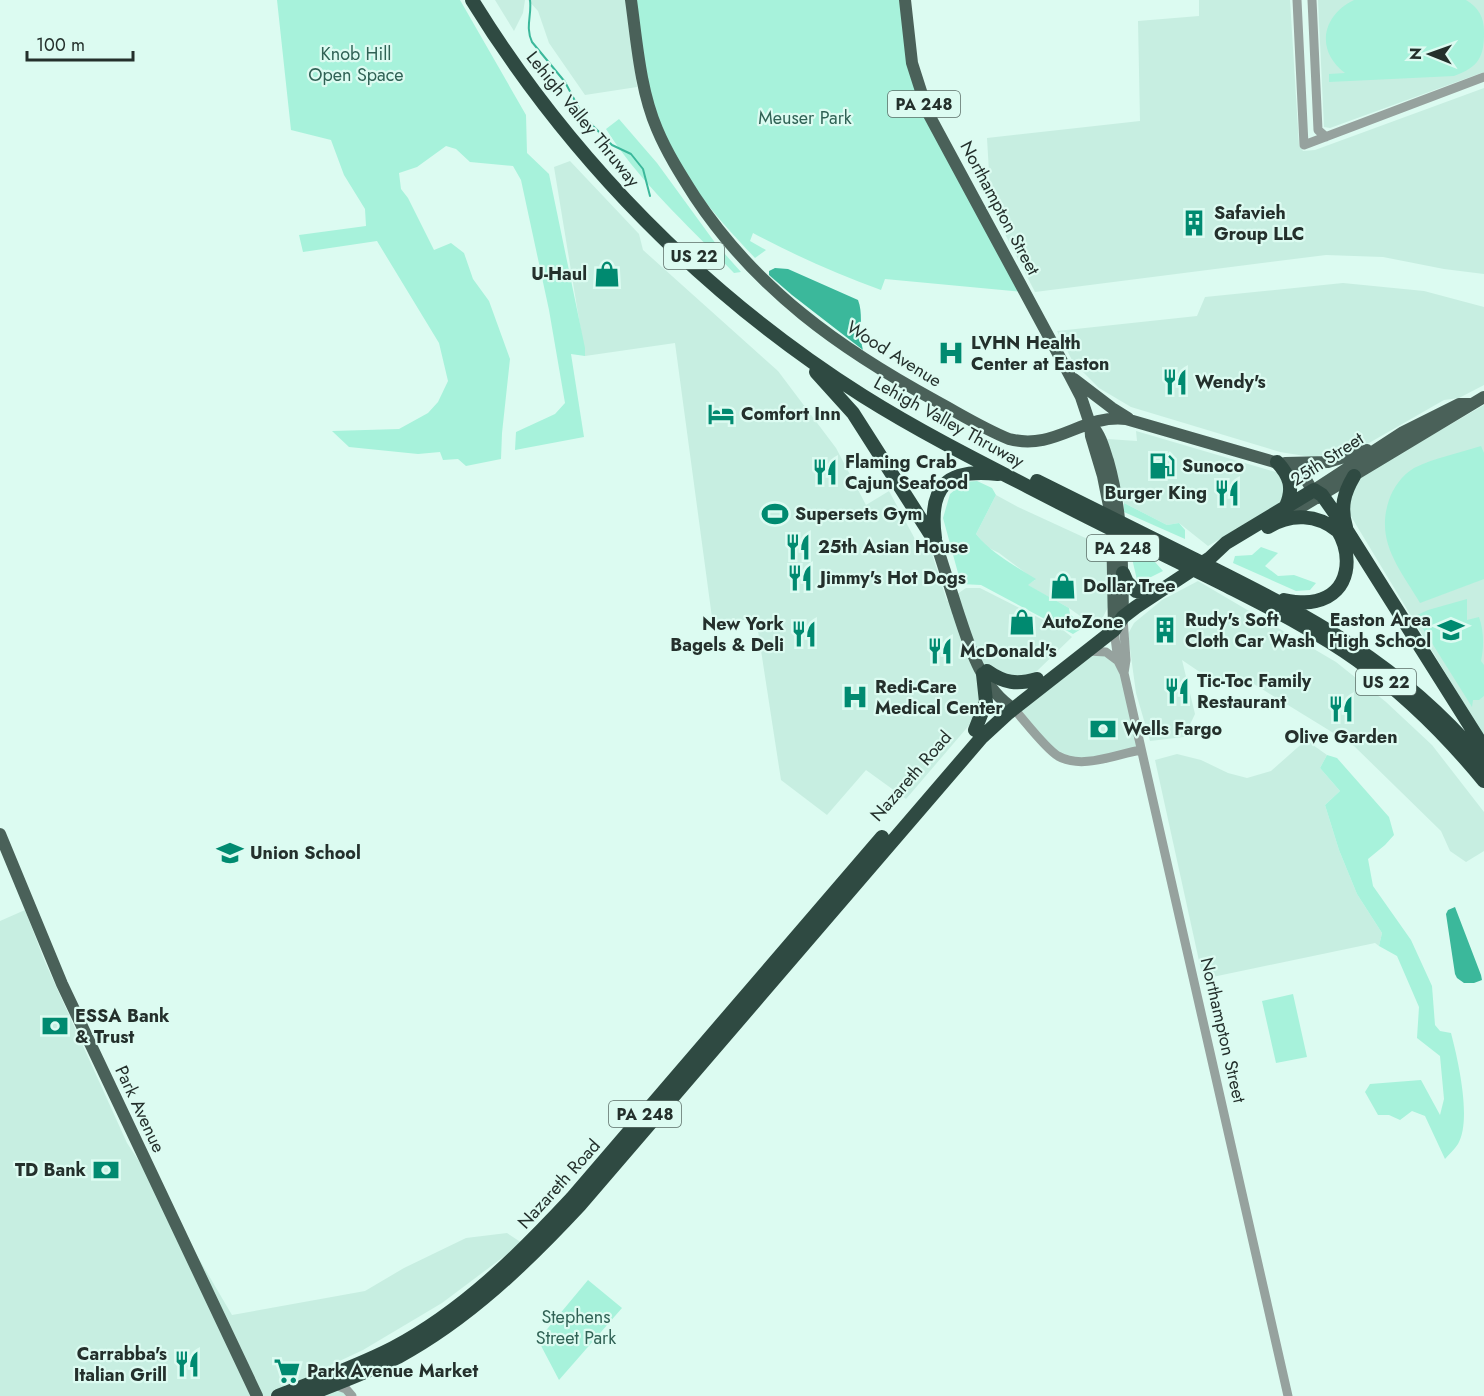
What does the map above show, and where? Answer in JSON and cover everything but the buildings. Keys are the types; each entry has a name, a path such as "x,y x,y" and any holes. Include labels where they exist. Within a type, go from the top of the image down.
{"highway":[{"name":"Lehigh Valley Thruway","path":"472,0 545,106 617,191 705,278 796,350 896,416 1010,476 1103,519"},
{"name":"Lehigh Valley Thruway","path":"481,0 529,70 601,161 653,218 740,296 817,355 898,408 966,446 1186,561 1208,567 1273,598 1341,637 1383,667 1442,718 1484,763"},
{"path":"796,350 853,413 936,543"},
{"path":"1277,462 1290,482 1291,494 1287,506"},
{"path":"936,543 933,521 934,505 939,491 945,484 954,477 968,472 1010,476"},
{"path":"1273,598 1311,602 1322,600 1334,592 1343,579 1348,564 1342,530 1343,502 1346,490 1354,476"},
{"path":"1318,494 1484,748"},
{"name":"25th Street","path":"1208,567 1226,543 1287,506 1318,494"},
{"path":"1280,520 1314,518 1342,530"},
{"name":"25th Street","path":"1117,622 1156,592 1208,567 1280,520"},
{"name":"Lehigh Valley Thruway","path":"1208,567 1314,632 1377,675 1434,726 1484,782"},
{"path":"1123,573 1127,582 1136,591 1156,592"},
{"name":"Nazareth Road","path":"278,1396 367,1360 406,1340 438,1320 484,1285 531,1243 592,1176 975,730 1086,652 1117,622"},
{"name":"Nazareth Road","path":"305,1396 398,1356 443,1328 490,1293 538,1250 606,1175 1010,704 1036,679 1117,622"},
{"path":"985,672 1010,683 1023,683 1036,679"},
{"path":"975,730 986,702 985,672"}],"main road":[{"name":"Wood Avenue","path":"631,0 645,90 652,116 664,145 685,182 715,224 756,272 819,328 911,388 1001,436 1025,443 1040,442 1108,418 1135,421 1293,468 1318,494"},
{"name":"Northampton Street","path":"905,0 910,56 925,105 1081,397 1103,476 1112,521 1117,622"},
{"path":"1070,376 1112,408 1135,421"},
{"name":"25th Street","path":"1318,494 1354,476 1484,397"},
{"name":"25th Street","path":"1280,520 1318,494 1382,444 1459,404 1471,404"},
{"name":"Northampton Street","path":"1090,424 1099,433 1113,480 1120,519 1123,573 1117,622"},
{"path":"1277,462 1328,462 1352,456 1382,444"},
{"path":"936,543 969,647 1010,704"},
{"name":"Park Avenue","path":"0,834 62,984 257,1396"}],"street":[{"path":"1298,0 1304,145 1484,77"},
{"path":"1312,0 1318,130 1326,136"},
{"name":"Northampton Street","path":"1117,622 1118,661 1124,673 1288,1396"},
{"name":"Northampton Street","path":"1117,622 1125,660 1124,673"},
{"path":"1086,652 1106,652 1118,661"},
{"path":"1010,704 1051,750 1064,759 1089,760 1141,750"},
{"path":"330,1386 344,1387 352,1396"}],"shaded area":[{"path":"495,0 525,0 523,13 514,31"},
{"path":"528,0 626,0 637,87 585,95 549,43 538,11"},
{"path":"1199,0 1290,0 1299,145 1303,151 1315,150 1484,88 1484,274 1383,257 1326,255 1035,292 991,207 987,138 1140,121 1138,21 1199,16"},
{"path":"1318,0 1484,0 1484,72 1330,128 1324,127"},
{"path":"570,161 639,234 643,250 778,371 836,448 866,505 889,491 922,552 930,551 932,554 947,601 966,588 980,588 1063,630 1072,637 1037,671 1022,678 1007,676 995,668 980,699 977,716 906,799 866,770 827,815 781,780 756,618 713,625 675,343 585,356 554,167"},
{"path":"775,268 788,269 858,300 863,350 769,275 769,271"},
{"path":"1343,283 1424,291 1484,307 1484,385 1459,398 1444,400 1369,443 1339,453 1311,457 1280,452 1131,407 1099,388 1073,362 1057,331 1197,316 1205,297"},
{"name":"Easton Area High School","path":"1484,405 1484,737 1349,513 1351,487 1356,479"},
{"path":"1136,431 1279,473 1284,479 1284,501 1208,546 1179,523 1167,525 1124,503 1107,439 1137,441"},
{"path":"996,495 1105,547 1108,552 1109,605 1102,619 1094,626 1069,608 1027,585 1035,580 999,553 987,547 976,534"},
{"path":"1198,581 1336,662 1386,702 1432,745 1484,812 1484,851 1466,862 1450,851 1441,831 1353,745 1249,681 1231,679 1216,683 1182,660 1195,714 1184,737 1150,741 1136,693 1128,634 1134,623 1162,600"},
{"path":"1096,650 1118,661 1141,750 1097,759 1064,759 1014,709"},
{"path":"1306,740 1327,755 1320,768 1340,791 1325,805 1339,850 1357,894 1382,933 1379,946 1375,943 1203,979 1155,760 1177,754 1201,760 1228,773 1247,778 1271,771"},
{"path":"1455,907 1481,975 1482,980 1474,983 1464,983 1455,974 1446,914 1448,910"},
{"path":"25,910 45,962 127,1143 162,1196 232,1315 365,1291 404,1268 466,1238 507,1233 522,1243 442,1303 363,1350 331,1365 343,1391 348,1396 0,1396 0,921"}],"green space":[{"name":"Knob Hill Open Space","path":"277,0 460,0 526,115 527,153 549,174 585,348 585,356 571,354 584,437 515,450 516,432 555,414 565,403 549,310 521,180 513,166 470,162 456,149 446,146 417,167 399,173 401,189 408,198 434,250 451,243 464,253 473,279 489,301 510,359 501,459 466,466 458,459 443,460 440,452 418,454 349,447 332,431 399,429 428,413 438,402 448,381 439,343 377,241 303,252 299,235 366,226 365,209 344,175 331,140 291,130"},
{"name":"Meuser Park","path":"635,0 905,0 918,87 1024,292 885,279 881,290 816,264 753,233 750,241 766,250 755,258 703,199 671,149 652,99"},
{"path":"1354,0 1466,0 1480,13 1483,22 1484,41 1481,55 1469,69 1454,76 1329,82 1329,74 1345,73 1335,64 1329,54 1326,34 1329,24 1343,7"},
{"path":"619,119 657,163 716,244 741,272 734,273 634,168 606,129"},
{"path":"1481,446 1484,453 1484,579 1420,603 1398,567 1387,542 1385,515 1389,500 1402,478 1414,468 1438,458"},
{"path":"977,481 992,488 996,495 976,534 996,553 1036,579 1028,585 1069,608 1070,614 1081,625 1081,629 1073,634 981,585 961,584 943,518 950,494 964,482"},
{"path":"1124,503 1167,525 1179,523 1185,530 1185,539 1124,512"},
{"path":"1261,547 1278,553 1265,566 1278,576 1294,575 1316,583 1310,590 1296,591 1233,563 1235,556 1252,555"},
{"path":"1135,549 1155,562 1163,571 1141,582 1137,580 1131,554"},
{"path":"1467,599 1467,620 1479,617 1483,639 1481,661 1484,665 1484,696 1479,700 1473,700 1472,707 1415,616"},
{"path":"1327,755 1337,758 1389,817 1394,835 1368,859 1373,886 1411,940 1432,986 1435,1025 1440,1031 1451,1033 1460,1074 1464,1105 1462,1133 1458,1144 1445,1159 1425,1116 1412,1111 1400,1120 1389,1115 1378,1115 1365,1092 1370,1084 1421,1080 1440,1115 1444,1099 1440,1056 1417,1038 1419,1007 1397,956 1379,946 1382,933 1357,894 1339,850 1325,805 1340,791 1320,768"},
{"path":"1293,994 1307,1057 1276,1063 1262,1001"},
{"name":"Stephens Street Park","path":"588,1280 622,1308 559,1380 538,1340"}],"waterway":[{"path":"530,0 529,31 532,42 565,82 583,116 612,145 631,154 643,169 650,196"}],"place":[{"name":"Safavieh Group LLC","path":"1194,223"},
{"name":"U-Haul","path":"607,274"},
{"name":"LVHN Health Center at Easton","path":"951,353"},
{"name":"Wendy's","path":"1175,382"},
{"name":"Comfort Inn","path":"721,414"},
{"name":"Sunoco","path":"1162,466"},
{"name":"Flaming Crab Cajun Seafood","path":"825,472"},
{"name":"Burger King","path":"1227,493"},
{"name":"Supersets Gym","path":"775,514"},
{"name":"25th Asian House","path":"798,547"},
{"name":"Jimmy's Hot Dogs","path":"800,578"},
{"name":"Dollar Tree","path":"1063,586"},
{"name":"AutoZone","path":"1022,622"},
{"name":"Rudy's Soft Cloth Car Wash","path":"1165,630"},
{"name":"Easton Area High School","path":"1451,630"},
{"name":"New York Bagels & Deli","path":"804,634"},
{"name":"McDonald's","path":"940,651"},
{"name":"Tic-Toc Family Restaurant","path":"1177,691"},
{"name":"Redi-Care Medical Center","path":"855,697"},
{"name":"Olive Garden","path":"1341,709"},
{"name":"Wells Fargo","path":"1103,729"},
{"name":"Union School","path":"230,853"},
{"name":"ESSA Bank & Trust","path":"55,1026"},
{"name":"TD Bank","path":"106,1170"},
{"name":"Carrabba's Italian Grill","path":"187,1364"},
{"name":"Park Avenue Market","path":"287,1371"}]}
